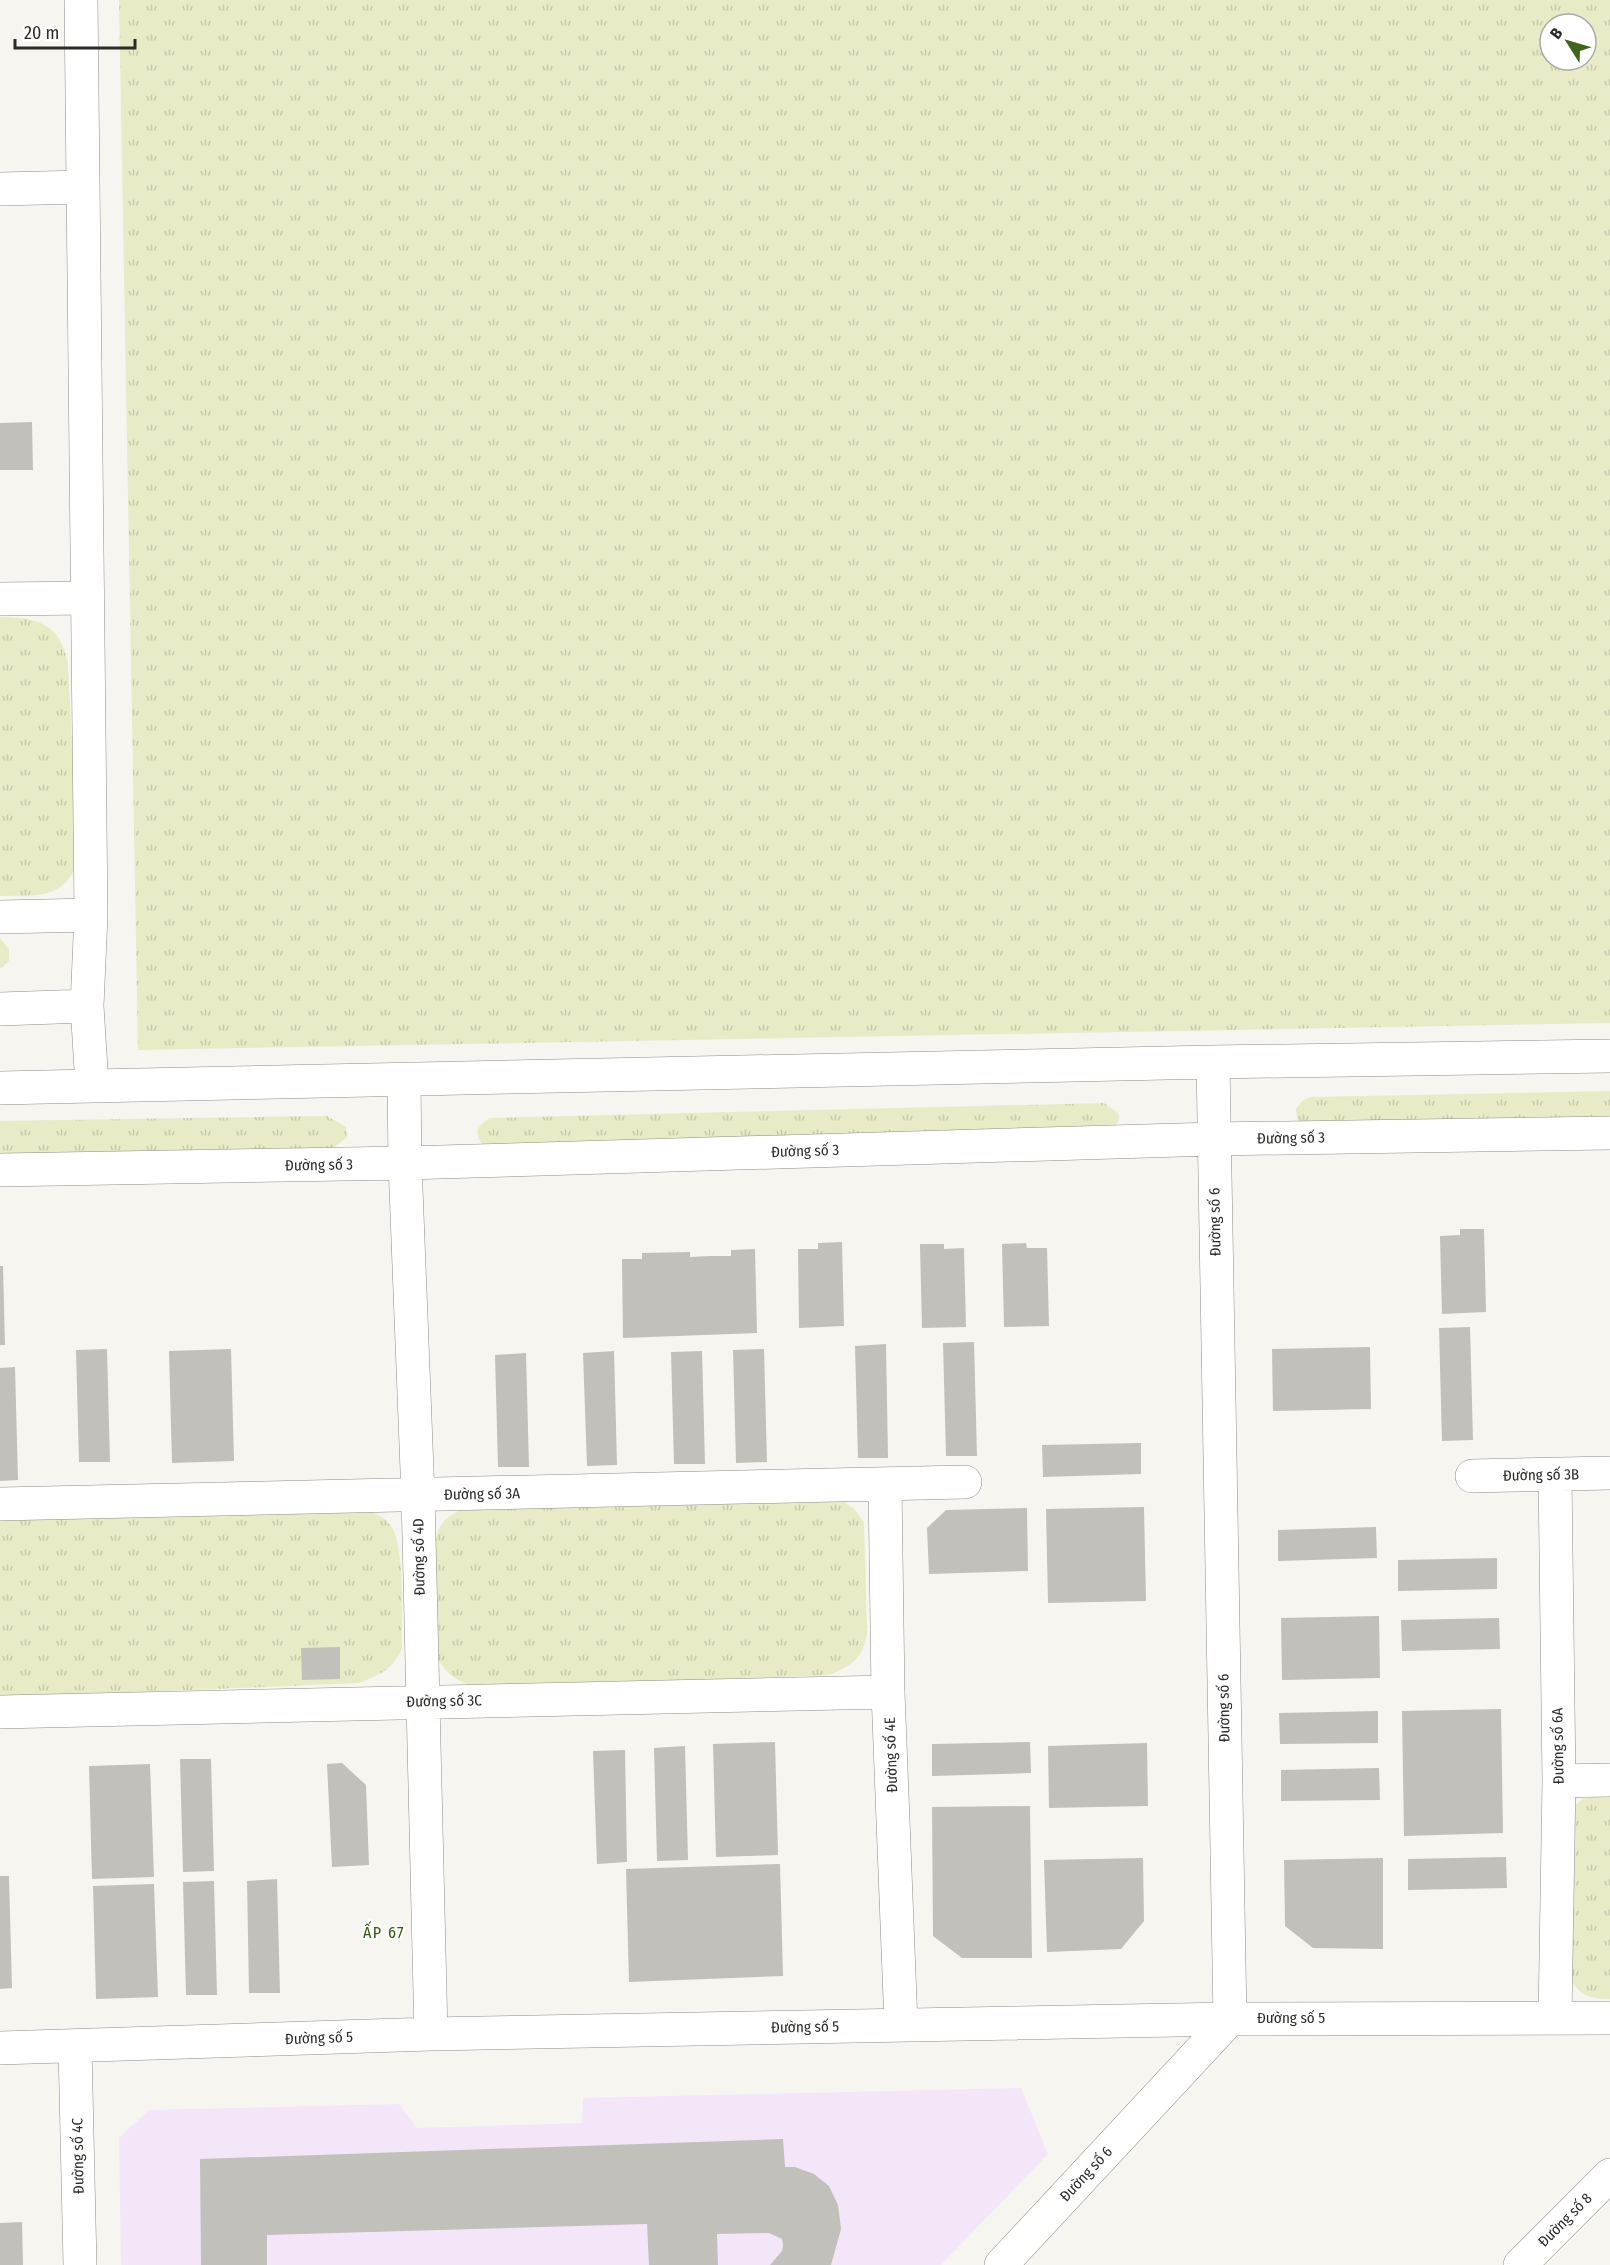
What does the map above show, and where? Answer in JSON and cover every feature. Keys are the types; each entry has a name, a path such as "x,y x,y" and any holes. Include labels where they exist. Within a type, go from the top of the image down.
{"street":[{"path":"81,0 91,915 87,1006 92,1085"},
{"path":"0,189 83,188"},
{"path":"0,599 88,598"},
{"path":"0,917 91,915"},
{"path":"0,1009 87,1006"},
{"path":"0,1088 1213,1062 1610,1056"},
{"name":"Đường số 6","path":"1001,2265 1230,2019 1213,1062"},
{"name":"Đường số 4D","path":"404,1080 418,1496 431,2034"},
{"name":"Đường số 3","path":"0,1170 405,1163 1214,1139 1610,1133"},
{"name":"Đường số 3B","path":"1472,1476 1610,1473"},
{"name":"Đường số 6A","path":"1555,1475 1559,1780 1555,2016"},
{"name":"Đường số 3A","path":"0,1504 965,1482"},
{"name":"Đường số 4E","path":"885,1485 888,1692 901,2025"},
{"name":"Đường số 3C","path":"0,1712 888,1692"},
{"path":"1559,1780 1610,1780"},
{"name":"Đường số 5","path":"0,2048 431,2034 901,2025 1230,2019 1555,2016 1610,2018"},
{"name":"Đường số 4C","path":"75,2047 80,2265"},
{"name":"Đường số 8","path":"1520,2265 1610,2175"}],"shaded area":[{"path":"1021,2088 1048,2154 941,2265 121,2265 119,2138 149,2110 399,2104 417,2128 582,2123 583,2098"}],"green space":[{"path":"119,0 1610,0 1610,1023 138,1050"},
{"path":"0,617 25,619 45,625 60,640 68,664 78,861 65,883 47,893 36,895 0,896"},
{"path":"0,938 9,949 9,961 0,969"},
{"path":"1610,1091 1610,1122 1303,1125 1297,1119 1296,1109 1302,1101 1310,1097"},
{"path":"1104,1103 1119,1114 1118,1122 1113,1128 484,1146 478,1138 479,1127 490,1118"},
{"path":"327,1116 346,1127 347,1137 328,1152 0,1157 0,1121"},
{"path":"839,1498 854,1509 864,1522 867,1633 862,1649 855,1660 830,1675 476,1688 452,1676 436,1655 433,1571 436,1540 443,1522 464,1508"},
{"path":"363,1508 378,1515 390,1525 395,1534 401,1565 402,1649 394,1662 379,1674 359,1683 0,1698 0,1516"},
{"path":"1610,1796 1610,1999 1594,1998 1582,1993 1567,1970 1574,1806 1583,1799"}],"building":[{"path":"32,422 33,470 0,470 0,423"},
{"path":"1460,1229 1484,1229 1486,1312 1442,1314 1440,1236 1460,1235"},
{"path":"842,1242 844,1326 799,1328 798,1249 818,1249 818,1243"},
{"path":"1026,1243 1027,1248 1047,1248 1049,1326 1004,1327 1002,1244"},
{"path":"920,1244 944,1244 944,1249 964,1248 966,1327 922,1328"},
{"path":"755,1249 757,1333 623,1338 622,1259 642,1259 642,1253 690,1252 690,1257 731,1256 731,1250"},
{"path":"0,1266 3,1266 5,1345 0,1345"},
{"path":"1470,1327 1473,1440 1442,1441 1439,1328"},
{"path":"974,1342 977,1456 946,1456 943,1343"},
{"path":"886,1344 888,1458 858,1458 855,1346"},
{"path":"1370,1347 1371,1409 1273,1411 1272,1349"},
{"path":"107,1349 110,1462 79,1462 76,1350"},
{"path":"231,1349 234,1461 172,1463 169,1351"},
{"path":"764,1349 767,1462 736,1463 733,1350"},
{"path":"614,1351 617,1465 587,1466 583,1353"},
{"path":"702,1351 705,1464 674,1464 671,1352"},
{"path":"526,1353 529,1467 498,1467 495,1355"},
{"path":"15,1367 18,1480 0,1481 0,1368"},
{"path":"1141,1443 1141,1474 1043,1477 1042,1445"},
{"path":"1144,1507 1146,1601 1048,1603 1046,1509"},
{"path":"1027,1508 1028,1571 929,1574 927,1528 946,1510"},
{"path":"1376,1527 1377,1558 1278,1561 1278,1530"},
{"path":"1497,1558 1497,1589 1398,1591 1398,1560"},
{"path":"1379,1616 1380,1678 1282,1680 1281,1618"},
{"path":"1499,1618 1500,1649 1402,1651 1401,1620"},
{"path":"340,1647 340,1679 302,1680 301,1648"},
{"path":"1501,1709 1503,1833 1404,1836 1402,1711"},
{"path":"1378,1711 1378,1743 1280,1744 1279,1713"},
{"path":"775,1742 778,1855 716,1857 713,1744"},
{"path":"1030,1742 1031,1773 932,1776 932,1744"},
{"path":"1147,1743 1148,1806 1049,1808 1048,1746"},
{"path":"685,1746 688,1860 657,1861 654,1748"},
{"path":"625,1750 627,1862 597,1864 593,1751"},
{"path":"180,1759 211,1759 214,1871 183,1872"},
{"path":"342,1763 366,1785 369,1865 332,1867 327,1764"},
{"path":"150,1764 154,1877 92,1879 89,1766"},
{"path":"1379,1768 1380,1800 1281,1801 1281,1770"},
{"path":"1030,1806 1032,1958 962,1958 933,1936 932,1807"},
{"path":"1506,1857 1507,1888 1408,1890 1408,1859"},
{"path":"1143,1858 1144,1921 1121,1949 1047,1952 1044,1860"},
{"path":"1383,1858 1383,1949 1313,1948 1285,1926 1284,1860"},
{"path":"780,1864 783,1976 629,1982 626,1869"},
{"path":"0,1876 9,1876 12,1988 0,1989"},
{"path":"277,1879 280,1993 249,1993 247,1881"},
{"path":"214,1881 217,1995 186,1995 183,1882"},
{"path":"154,1884 158,1997 96,1999 93,1886"},
{"path":"783,2139 785,2167 795,2167 814,2174 829,2186 838,2205 841,2229 831,2265 770,2265 782,2251 783,2245 782,2239 769,2233 717,2234 718,2265 649,2265 647,2224 267,2235 267,2265 201,2265 200,2159"},
{"path":"22,2222 23,2265 0,2265 0,2223"}],"district":[{"name":"ẤP 67","path":"384,1932"}]}
